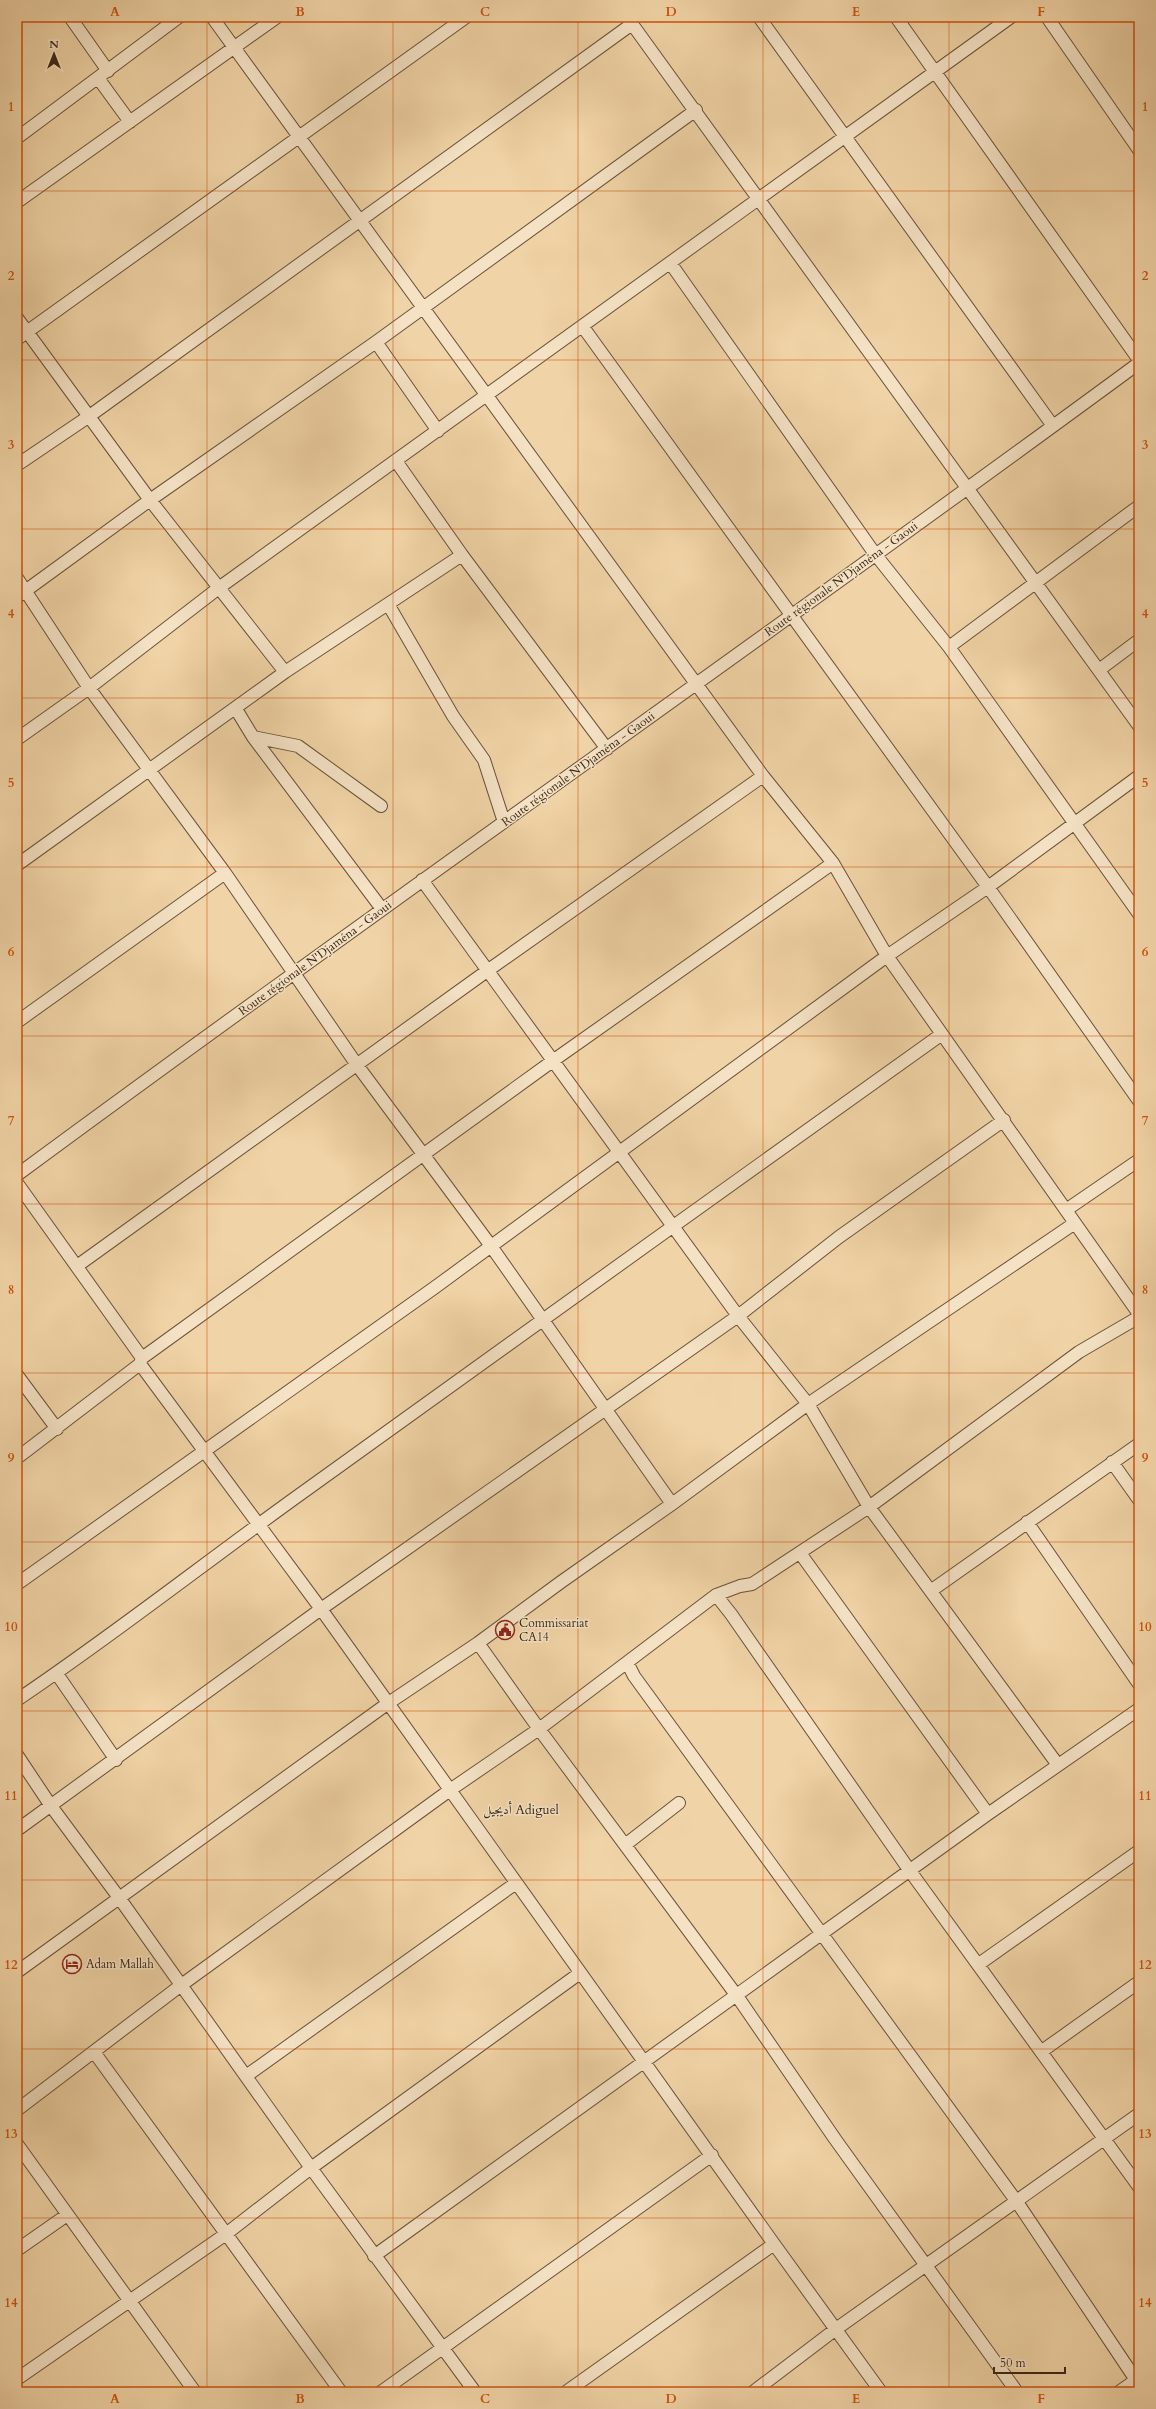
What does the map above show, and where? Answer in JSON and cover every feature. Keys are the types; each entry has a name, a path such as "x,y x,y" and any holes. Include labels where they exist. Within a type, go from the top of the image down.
{"street":[{"path":"70,17 130,122"},
{"path":"18,135 179,17"},
{"path":"212,17 697,683 763,776 833,863 887,956 1004,1120 1139,1314"},
{"path":"17,202 277,17"},
{"path":"22,336 466,17"},
{"path":"759,17 1053,426"},
{"path":"896,17 1139,360"},
{"path":"17,739 89,688 220,587 671,264 1011,17"},
{"path":"1047,17 1139,150"},
{"path":"17,465 88,417 361,221 629,21 696,110 1139,726"},
{"path":"21,594 150,500 376,342 696,110"},
{"path":"671,264 875,554 949,647 1139,914"},
{"path":"17,318 22,336 88,417 150,500 220,587 285,672"},
{"path":"583,327 988,887 1139,1101"},
{"path":"376,342 438,431"},
{"name":"Route régionale N'Djaména - Gaoui","path":"17,1175 422,880 607,749 1139,363"},
{"path":"396,462 462,555 607,749"},
{"path":"949,647 1139,506"},
{"path":"17,865 149,768 236,709 285,672 462,555"},
{"path":"17,578 21,594 225,873 357,1065 491,1246 672,1504"},
{"path":"388,604 454,716 484,760 504,822"},
{"path":"1099,670 1139,640"},
{"path":"236,709 253,737 382,909"},
{"path":"253,737 298,746 381,806"},
{"path":"77,1266 486,971 763,776"},
{"path":"17,1584 204,1449 491,1246 887,956 988,887 1073,823 1139,776"},
{"path":"17,1458 57,1429 141,1361 423,1155 554,1060 833,863"},
{"path":"17,1022 225,873"},
{"path":"422,880 486,971 554,1060 619,1153 738,1316 808,1404 869,1507 932,1590 1058,1765"},
{"path":"17,1700 56,1674 259,1524 673,1225 942,1034"},
{"path":"17,1830 116,1760 321,1609 738,1316 839,1237 1004,1120"},
{"path":"1066,1210 1139,1160"},
{"path":"17,1183 77,1266 141,1361 321,1609 387,1704 645,2061 774,2244 881,2392"},
{"path":"17,1972 120,1899 387,1704 478,1643 561,1582 672,1504 808,1404 1075,1223"},
{"path":"17,2110 180,1986 450,1790 540,1729 716,1596 740,1586 752,1584 800,1553 869,1507 1080,1352 1139,1317"},
{"path":"17,1375 57,1429"},
{"path":"932,1590 1139,1444"},
{"path":"1112,1462 1139,1500"},
{"path":"1027,1522 1139,1684"},
{"path":"800,1553 988,1814"},
{"path":"716,1596 731,1614 910,1871 979,1964 1139,2187"},
{"path":"478,1643 737,1996 835,2139 927,2264 1017,2392"},
{"path":"628,1664 634,1676 1018,2202 1137,2379 1119,2392"},
{"path":"56,1674 116,1760"},
{"path":"374,2256 822,1935 988,1814 1139,1710"},
{"path":"17,1755 51,1806 120,1899 180,1986 374,2256 475,2392"},
{"path":"625,1845 679,1802"},
{"path":"979,1964 1139,1851"},
{"path":"246,2076 516,1882"},
{"path":"17,2379 226,2234 311,2168 580,1973"},
{"path":"1042,2051 1139,1982"},
{"path":"94,2052 340,2392"},
{"path":"753,2392 836,2328 1018,2202 1139,2114"},
{"path":"17,2144 191,2391"},
{"path":"381,2392 712,2155"},
{"path":"17,2250 67,2215"},
{"path":"566,2392 774,2244"}],"place":[{"name":"Commissariat CA14","path":"505,1630"},
{"name":"Adam Mallah","path":"72,1964"}],"district":[{"name":"أديجيل Adiguel","path":"521,1809"}]}
